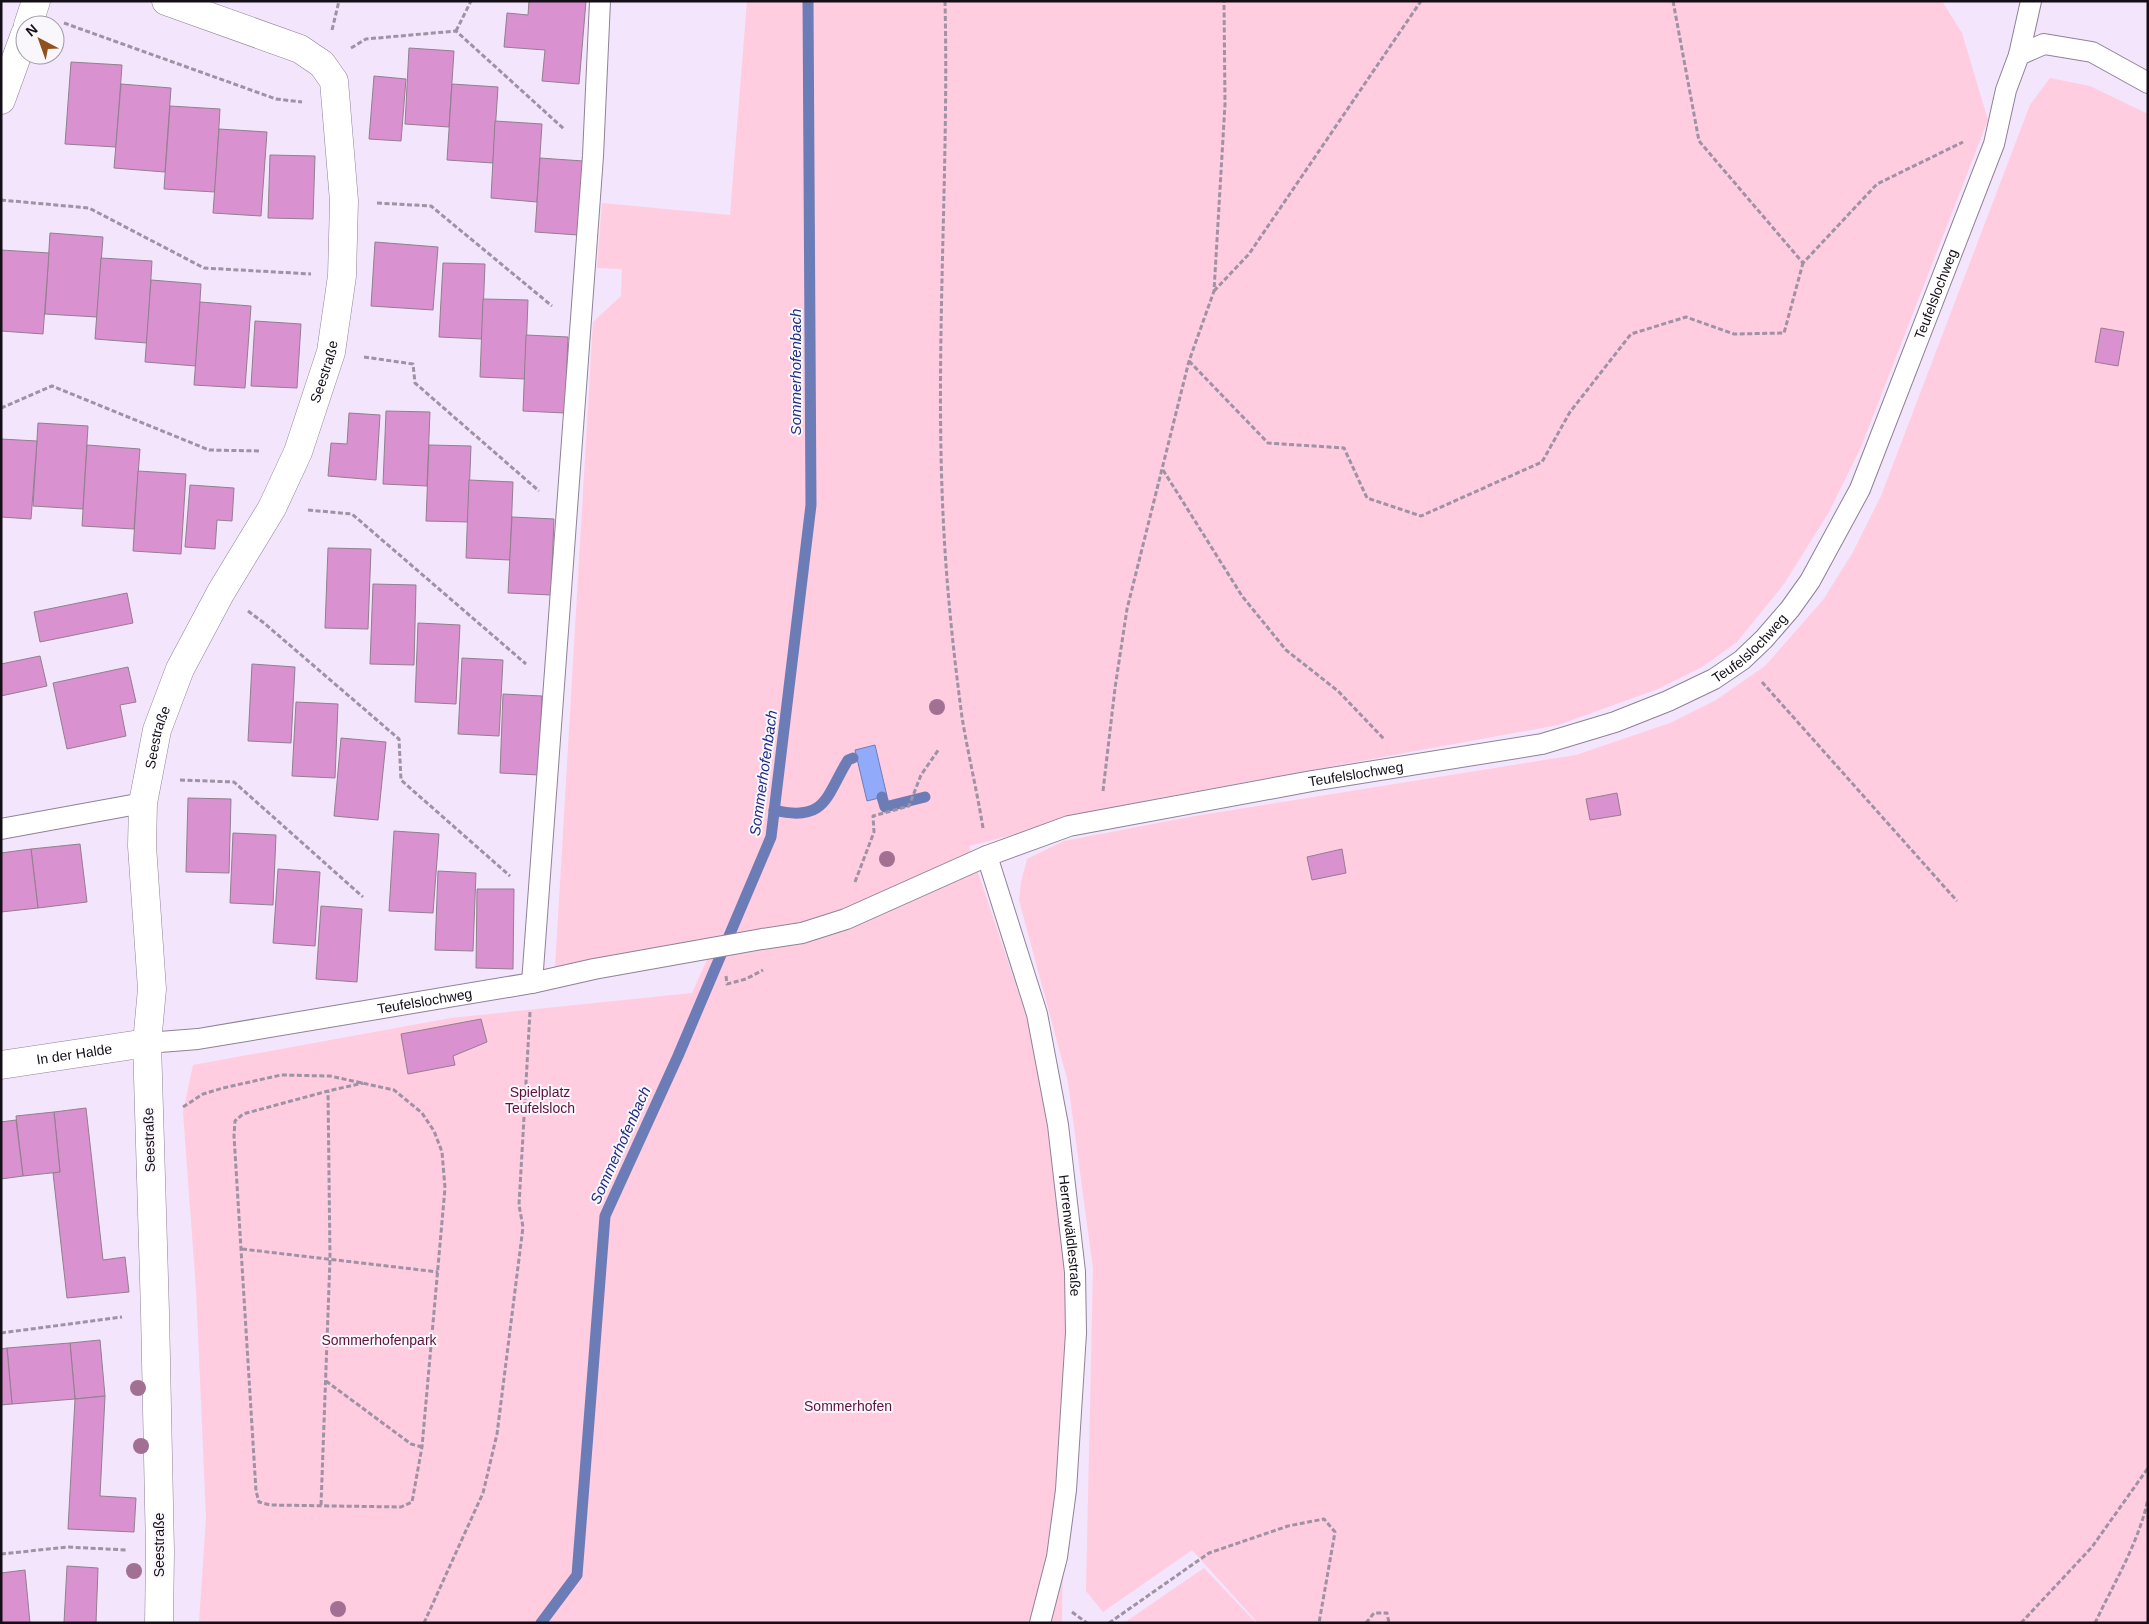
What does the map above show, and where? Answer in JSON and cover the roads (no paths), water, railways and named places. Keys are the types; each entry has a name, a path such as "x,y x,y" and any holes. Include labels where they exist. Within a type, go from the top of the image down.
{"street":[{"name":"Seestraße","path":"159,1623 160,1552 147,1043 152,989 142,846 144,791 157,730 180,669 221,592 272,508 298,452 331,352 342,276 344,201 334,81 322,64 300,49 166,1"},
{"path":"1,100 15,62"},
{"name":"In der Halde","path":"1,1065 147,1043"}],"lane":[{"path":"532,983 594,138 600,1"},
{"name":"Teufelslochweg","path":"147,1043 198,1039 532,983 594,969 802,933 846,919 987,856 1069,826 1312,781 1542,744 1615,722 1668,701 1714,679 1742,660 1770,632 1810,581 1860,489 1994,144 2006,90 2020,55 2032,1"},
{"path":"2020,55 2044,44 2092,52 2148,83"},
{"path":"1,829 144,791"},
{"name":"Herrenwäldlestraße","path":"987,856 1037,1014 1058,1126 1075,1272 1076,1333 1066,1490 1057,1557 1040,1623"}],"water":[{"path":"875,745 887,796 867,801 855,750"}],"waterway":[{"name":"Sommerhofenbach","path":"541,1623 577,1575 605,1216 678,1056 771,837 811,505 808,1"},
{"path":"774,810 804,813 814,809 829,795 848,760 853,758"},
{"path":"882,797 885,807 925,797"}],"park label":[{"name":"Spielplatz Teufelsloch","path":"540,1100"},
{"name":"Sommerhofenpark","path":"379,1340"},
{"name":"Sommerhofen","path":"848,1406"}]}
